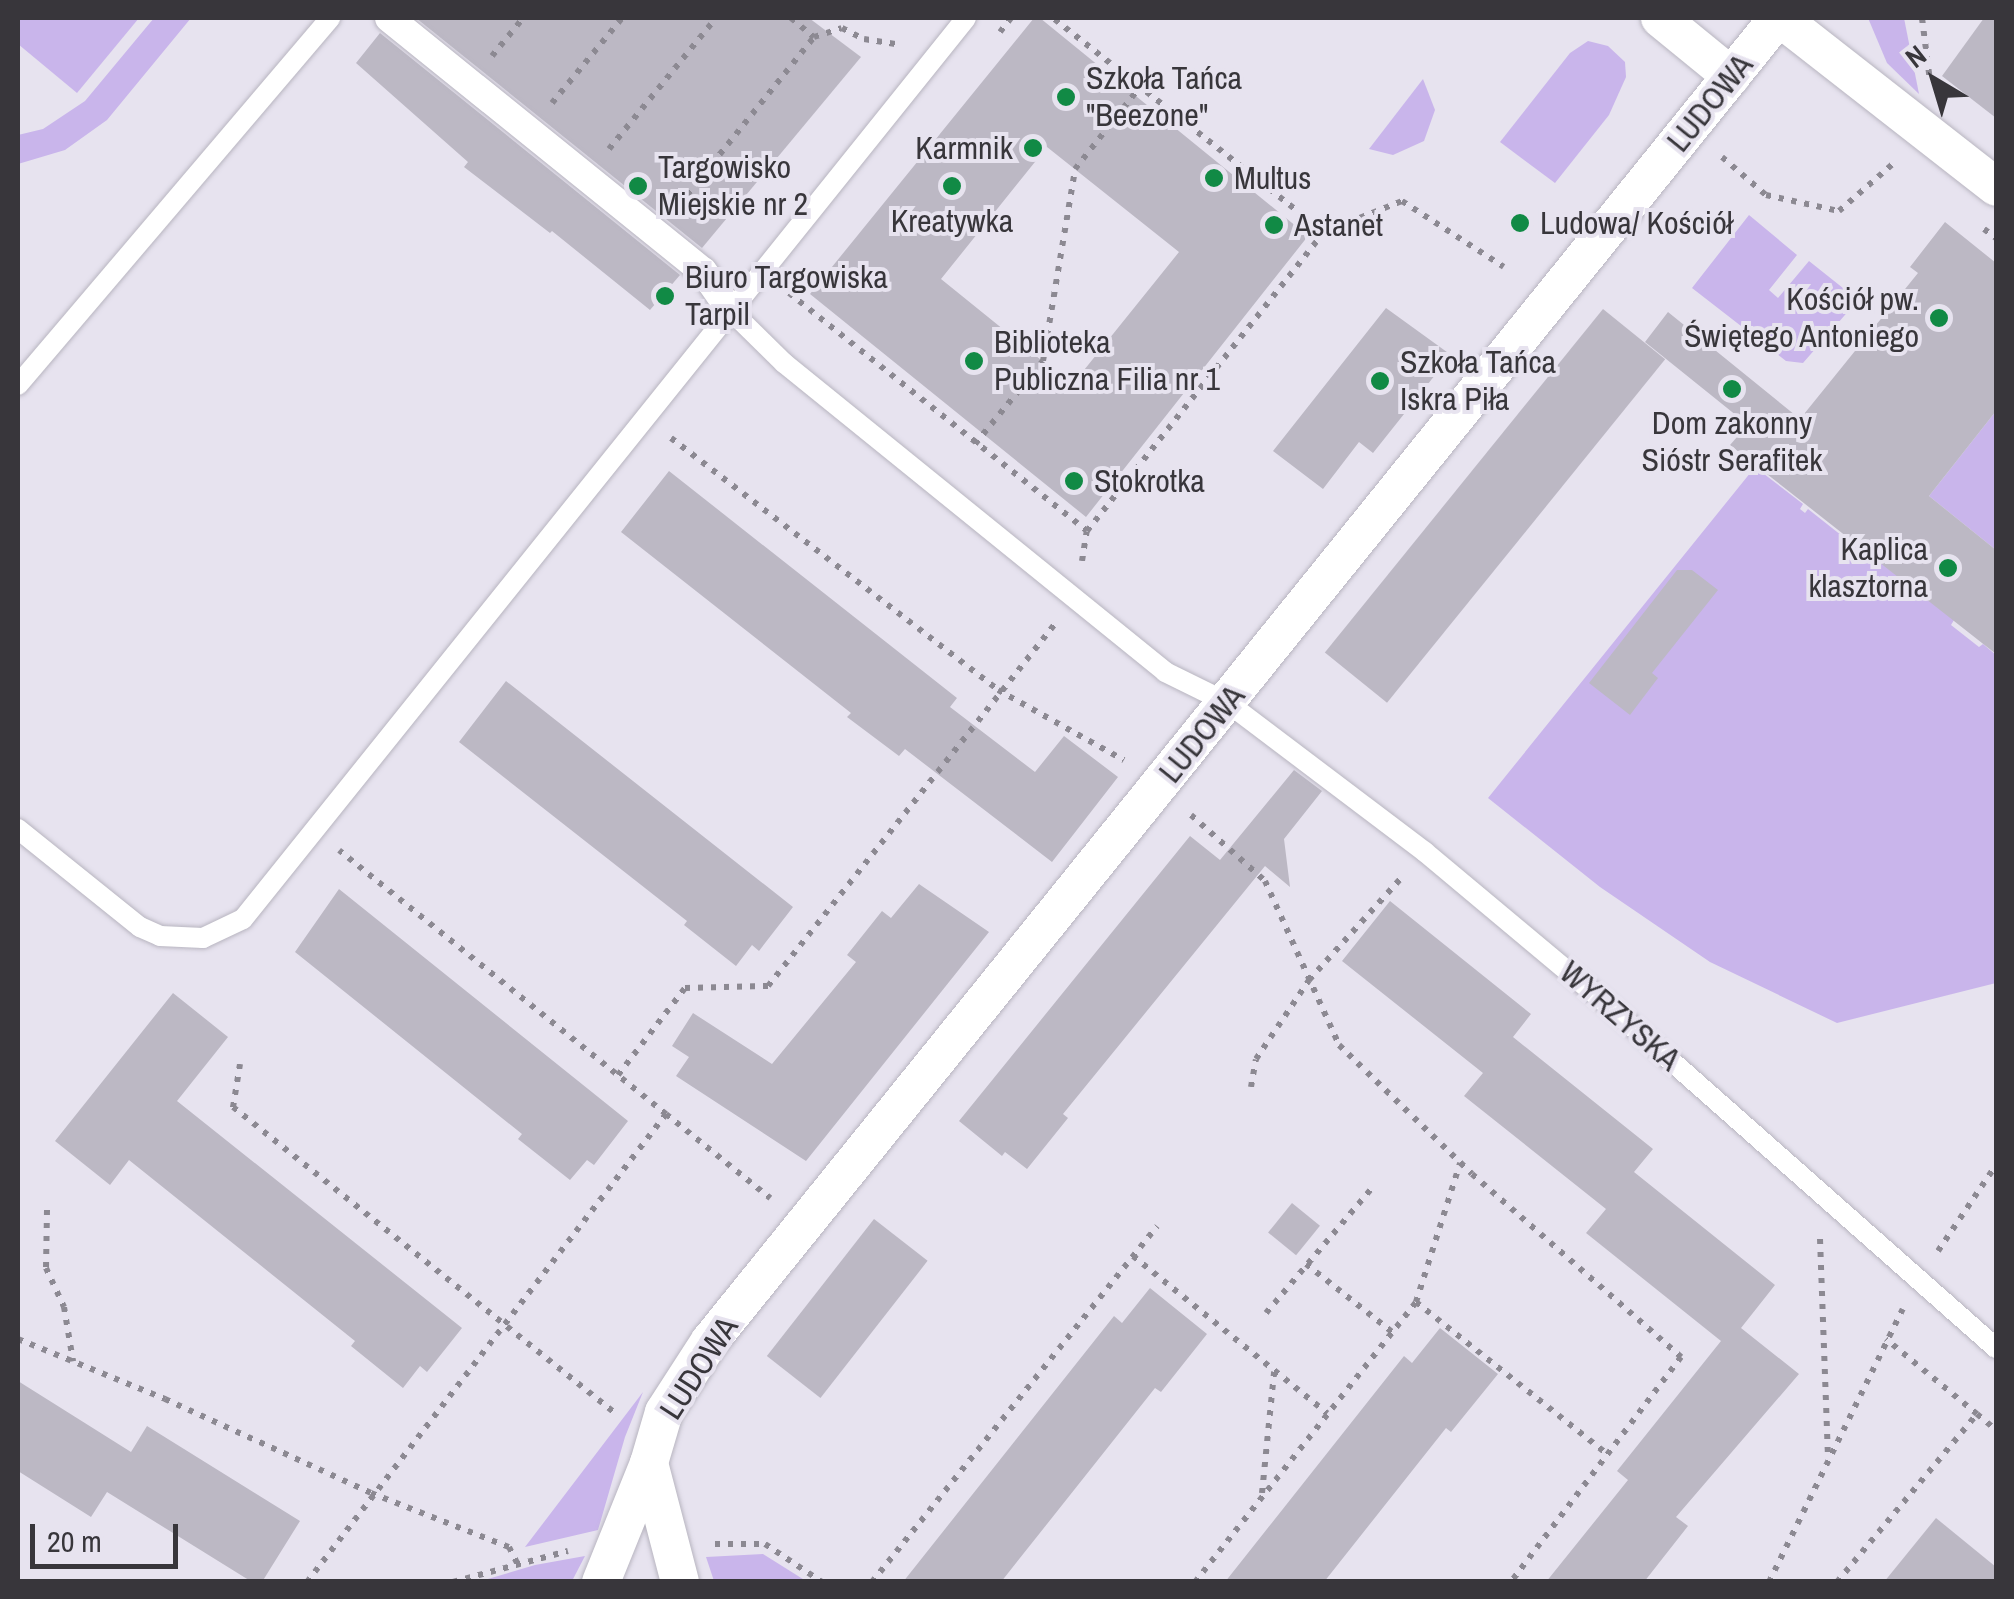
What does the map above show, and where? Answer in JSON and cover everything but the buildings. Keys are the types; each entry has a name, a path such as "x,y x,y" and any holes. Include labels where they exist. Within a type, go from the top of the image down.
{"street":[{"path":"389,18 704,271 731,311"},
{"path":"1660,18 1731,76"},
{"path":"1780,18 1996,187"},
{"name":"LUDOWA","path":"601,1582 649,1464 664,1412 710,1341 1780,18"},
{"path":"649,1464 680,1582"}],"lane":[{"path":"18,385 330,18"},
{"path":"18,829 140,927 181,940 225,932 243,920 966,18"},
{"name":"WYRZYSKA","path":"731,311 784,363 1165,672 1228,703 1425,852 1608,1004 1996,1348"}],"path":[{"path":"529,132 622,18"},
{"path":"586,178 716,18"},
{"path":"791,18 814,37"},
{"path":"1053,18 1324,232"},
{"path":"1710,146 1766,195 1839,211 1896,162 1946,98 1930,85 1922,18"},
{"path":"656,233 814,37 842,28 864,39 939,51"},
{"path":"975,444 1043,361 1075,169 1140,87"},
{"path":"789,294 1088,531 1324,232 1402,202 1504,266"},
{"path":"644,419 998,690 1137,766 1265,882 1339,1045 1460,1163 1681,1357 1511,1582"},
{"path":"618,1075 685,988 768,986 998,690 1076,599"},
{"path":"316,832 786,1210"},
{"path":"1251,1087 1256,1059 1309,980 1425,852"},
{"path":"240,1064 233,1107 617,1415"},
{"path":"307,1582 371,1493 666,1114"},
{"path":"1195,1582 1416,1302 1460,1163"},
{"path":"1769,1582 1886,1339 1919,1280 1996,1165"},
{"path":"1266,1313 1373,1188"},
{"path":"1828,1458 1819,1230 1829,1200"},
{"path":"47,1210 46,1268 64,1308 73,1362"},
{"path":"872,1582 1157,1226"},
{"path":"1133,1256 1327,1413"},
{"path":"1306,1264 1392,1332"},
{"path":"1416,1302 1607,1454"},
{"path":"18,1339 371,1493 509,1547 517,1563"},
{"path":"1886,1339 1996,1430"},
{"path":"1262,1494 1274,1370"},
{"path":"1837,1582 1977,1414"}],"shaded area":[{"path":"18,18 139,18 77,93 18,44"},
{"path":"154,18 191,18 107,120 65,150 18,164 18,135 43,129 85,101"},
{"path":"1868,18 1904,18 1919,94 1887,63"},
{"path":"1588,41 1608,46 1625,62 1626,77 1609,115 1555,183 1500,142 1570,53"},
{"path":"1423,79 1435,110 1424,141 1393,155 1369,149"},
{"path":"1749,215 1797,255 1769,290 1778,298 1809,261 1858,300 1803,363 1786,361 1692,288"},
{"path":"1996,411 1996,550 1929,496"},
{"path":"1755,467 1803,504 1800,509 1805,513 1808,509 1851,543 1854,541 1954,620 1951,625 1996,655 1996,983 1837,1023 1710,962 1600,887 1488,798"},
{"path":"643,1392 625,1437 598,1530 525,1547"},
{"path":"763,1554 806,1581 714,1581 706,1557"},
{"path":"585,1556 572,1581 481,1581 535,1565"}],"place":[{"name":"Szkoła Tańca \"Beezone\"","path":"1066,97"},
{"name":"Karmnik","path":"1033,148"},
{"name":"Multus","path":"1214,178"},
{"name":"Targowisko Miejskie nr 2","path":"638,186"},
{"name":"Kreatywka","path":"952,186"},
{"name":"Ludowa/ Kościół","path":"1520,223"},
{"name":"Astanet","path":"1274,225"},
{"name":"Biuro Targowiska Tarpil","path":"665,296"},
{"name":"Kościół pw. Świętego Antoniego","path":"1939,318"},
{"name":"Biblioteka Publiczna Filia nr 1","path":"974,361"},
{"name":"Szkoła Tańca Iskra Piła","path":"1380,381"},
{"name":"Dom zakonny Sióstr Serafitek","path":"1732,389"},
{"name":"Stokrotka","path":"1074,481"},
{"name":"Kaplica klasztorna","path":"1948,568"}]}
